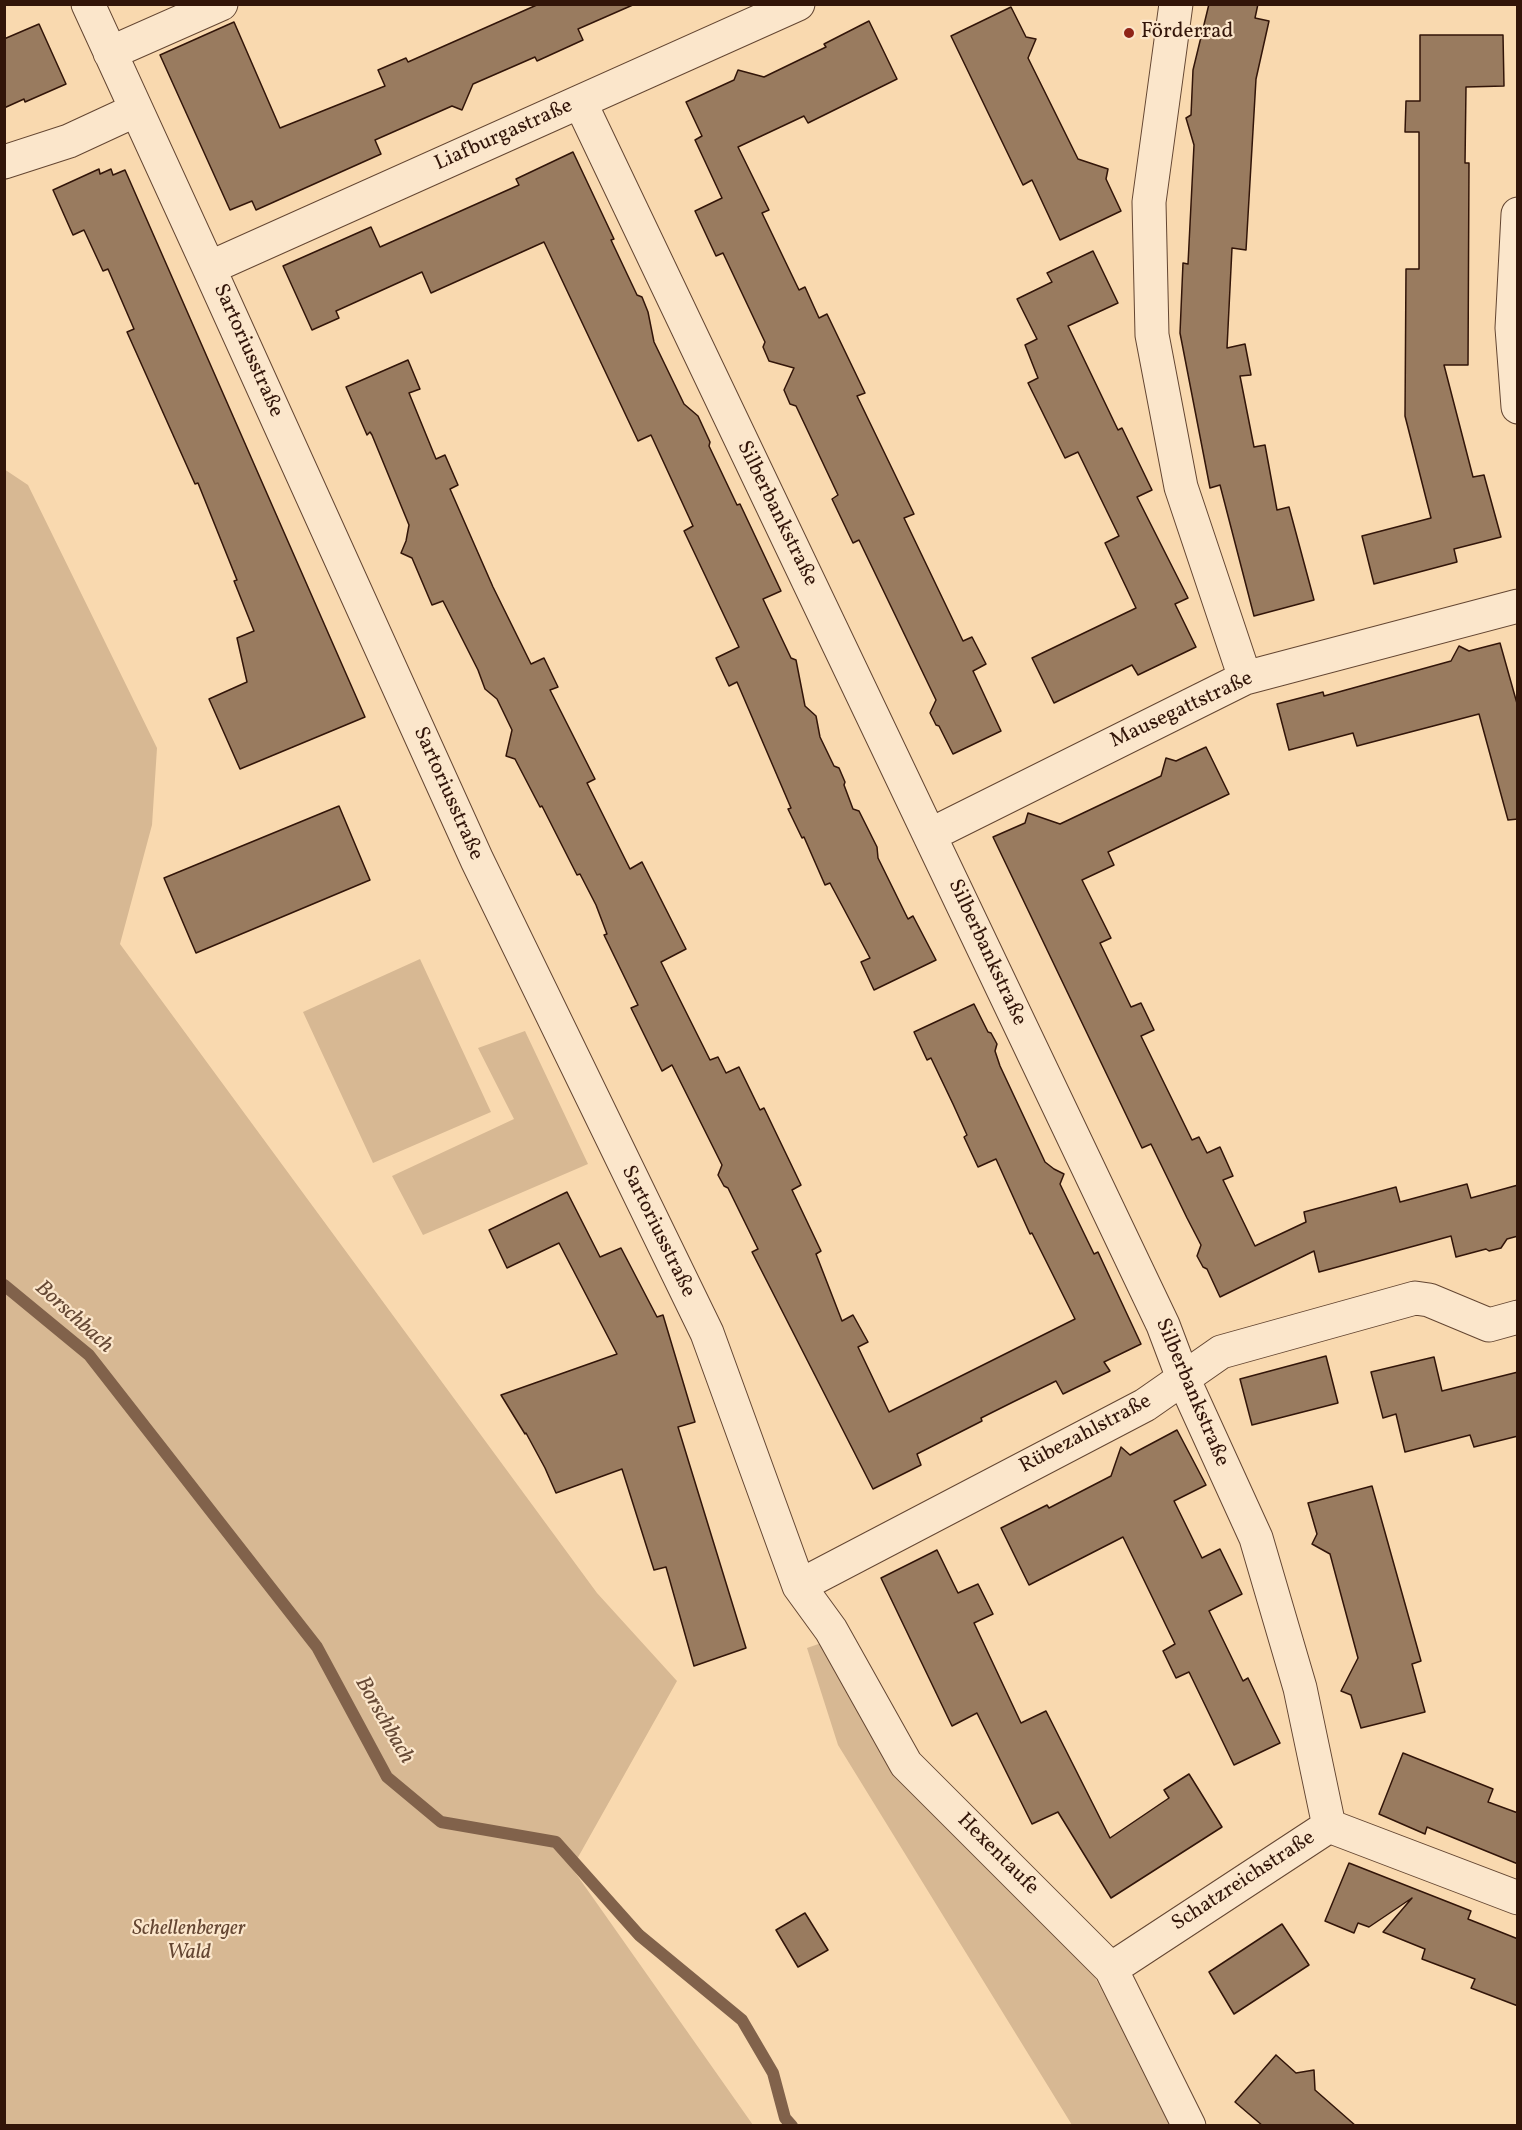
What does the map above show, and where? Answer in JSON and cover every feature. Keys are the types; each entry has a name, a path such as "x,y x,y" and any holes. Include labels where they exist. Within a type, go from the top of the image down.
{"street":[{"name":"Sartoriusstraße","path":"88,4 477,860 706,1333 800,1586"},
{"path":"110,53 221,4"},
{"name":"Liafburgastraße","path":"209,268 798,4"},
{"path":"1176,4 1149,202 1152,334 1180,487 1245,678"},
{"name":"Silberbankstraße","path":"580,102 1163,1325 1183,1378 1256,1538 1300,1688 1329,1826"},
{"path":"4,162 69,141 136,110"},
{"path":"1518,214 1512,328 1518,407"},
{"name":"Mausegattstraße","path":"930,835 1245,678 1518,606"},
{"name":"Rübezahlstraße","path":"800,1586 1146,1405 1221,1352 1415,1298 1429,1300 1489,1325 1518,1317"},
{"name":"Hexentaufe","path":"800,1586 831,1630 906,1764 1111,1970 1189,2126"},
{"name":"Schatzreichstraße","path":"1111,1970 1329,1826 1518,1898"}],"green space":[{"name":"Schellenberger Wald","path":"4,469 28,485 157,748 152,825 120,944 597,1593 677,1681 572,1868 753,2125 5,2125"},
{"path":"420,959 491,1112 373,1163 303,1012"},
{"path":"525,1031 588,1164 423,1235 392,1176 514,1119 478,1048"},
{"path":"827,1641 1088,1964 1172,2125 1072,2125 838,1745 807,1648"}],"building":[{"path":"539,4 635,4 578,29 583,40 537,61 535,57 473,84 462,110 452,106 375,140 381,154 256,210 252,201 230,210 160,55 234,22 280,128 385,86 378,70 406,58 408,62"},
{"path":"1209,4 1258,4 1255,18 1269,21 1256,79 1246,250 1232,248 1227,348 1245,344 1251,375 1240,376 1254,447 1265,445 1277,510 1289,507 1314,600 1254,616 1220,485 1210,488 1180,333 1183,263 1188,264 1194,145 1186,118 1191,115 1193,70"},
{"path":"1011,7 1026,37 1036,39 1028,58 1078,159 1108,169 1106,179 1121,211 1060,240 1032,180 1023,185 951,36"},
{"path":"869,21 897,79 808,123 804,116 738,147 769,210 762,213 799,290 805,287 819,318 827,314 865,393 857,396 914,514 904,518 963,641 972,637 986,664 973,671 1001,731 953,754 930,713 936,700 859,540 853,543 832,499 838,495 796,406 790,404 784,390 794,368 769,361 763,347 765,342 723,253 716,256 695,211 722,198 695,140 702,136 686,102 734,80 738,70 764,77 826,47 824,44"},
{"path":"39,24 66,84 25,102 24,99 4,108 4,39"},
{"path":"1420,35 1503,35 1504,86 1466,87 1465,163 1469,163 1468,365 1444,365 1473,477 1484,475 1501,537 1454,549 1457,562 1374,584 1362,536 1431,518 1405,416 1406,269 1419,269 1419,132 1405,132 1406,101 1420,101"},
{"path":"573,152 614,239 611,240 637,295 642,297 648,312 654,342 684,404 698,416 710,442 709,446 737,505 740,504 781,591 763,599 791,658 796,660 805,706 816,716 820,737 834,766 839,768 853,809 859,811 877,847 878,858 908,919 913,916 936,960 874,990 861,962 870,958 830,883 825,885 804,837 802,838 788,809 791,808 737,682 729,686 716,658 739,647 684,531 693,526 651,435 638,441 544,242 431,293 422,272 336,311 339,318 312,330 283,266 371,227 380,247 519,185 516,179"},
{"path":"99,169 100,174 111,169 113,175 125,170 365,717 240,769 209,699 247,682 237,638 254,631 234,581 237,580 198,483 195,484 127,332 134,329 108,269 103,271 84,230 73,235 53,190"},
{"path":"1093,251 1118,303 1068,326 1118,430 1122,428 1152,490 1137,497 1188,598 1175,604 1196,647 1138,675 1132,665 1054,703 1032,658 1136,608 1105,543 1119,536 1078,452 1065,458 1028,383 1038,378 1025,345 1037,339 1017,299 1052,282 1047,273"},
{"path":"408,360 420,389 409,393 436,459 445,455 458,485 450,489 493,587 531,664 544,658 558,687 550,690 595,779 587,783 630,869 642,862 686,949 661,962 710,1060 718,1057 726,1073 739,1067 760,1110 764,1108 801,1185 792,1190 821,1251 816,1254 842,1321 853,1315 868,1342 858,1347 889,1412 1075,1319 1032,1233 1030,1234 996,1159 978,1167 964,1137 967,1135 953,1104 931,1058 927,1060 914,1032 974,1004 988,1032 997,1044 995,1051 1000,1066 1045,1162 1064,1174 1060,1184 1094,1254 1098,1252 1141,1344 1104,1362 1110,1371 1063,1394 1056,1381 1013,1402 981,1418 982,1421 917,1454 921,1465 873,1489 752,1252 758,1249 728,1188 724,1186 718,1175 722,1165 672,1065 662,1071 631,1008 638,1005 604,935 607,934 596,905 580,874 577,875 515,759 506,756 512,730 497,699 485,689 478,670 443,601 432,605 412,558 401,553 409,525 372,435 370,432 367,435 346,387"},
{"path":"1500,643 1518,707 1518,819 1508,820 1479,714 1357,746 1353,733 1289,750 1277,704 1323,692 1324,696 1451,661 1459,646 1469,651"},
{"path":"1206,747 1229,794 1108,852 1114,865 1082,880 1111,938 1100,943 1131,1007 1141,1003 1154,1030 1141,1036 1192,1140 1199,1137 1207,1153 1220,1147 1233,1176 1223,1180 1255,1246 1306,1222 1304,1212 1396,1187 1400,1202 1467,1184 1471,1198 1518,1185 1518,1236 1507,1239 1501,1248 1489,1251 1486,1249 1456,1257 1451,1236 1319,1272 1314,1251 1220,1297 1207,1269 1203,1267 1197,1256 1201,1245 1151,1144 1142,1148 993,837 1025,823 1028,813 1060,824 1161,776 1166,758 1176,761"},
{"path":"339,806 370,880 196,953 164,878"},
{"path":"567,1192 600,1257 621,1248 657,1317 663,1315 695,1422 678,1427 746,1648 694,1666 666,1567 654,1570 622,1469 556,1493 526,1433 501,1395 617,1354 559,1243 507,1268 489,1230"},
{"path":"1326,1356 1338,1403 1252,1425 1240,1379"},
{"path":"1434,1357 1442,1391 1518,1372 1518,1436 1474,1447 1470,1435 1405,1452 1396,1414 1383,1418 1371,1372"},
{"path":"1177,1430 1206,1485 1174,1501 1202,1558 1220,1549 1242,1594 1209,1611 1243,1681 1248,1678 1280,1743 1234,1765 1189,1672 1176,1678 1163,1651 1175,1644 1123,1537 1029,1585 1001,1528 1047,1505 1049,1508 1111,1476 1121,1447 1130,1455"},
{"path":"1372,1486 1421,1661 1412,1664 1425,1712 1361,1728 1351,1695 1341,1691 1358,1658 1330,1554 1312,1544 1317,1534 1308,1503"},
{"path":"937,1550 958,1593 978,1584 993,1614 974,1623 1021,1723 1046,1711 1110,1838 1169,1798 1164,1790 1189,1774 1222,1827 1111,1898 1058,1812 1032,1824 977,1713 952,1726 881,1578"},
{"path":"1403,1753 1493,1789 1488,1802 1518,1813 1518,1864 1427,1827 1425,1834 1379,1814"},
{"path":"1349,1863 1471,1911 1468,1919 1518,1939 1518,2006 1471,1988 1475,1979 1422,1959 1425,1949 1383,1932 1412,1898 1369,1927 1358,1923 1354,1933 1325,1921"},
{"path":"805,1913 828,1950 798,1967 776,1930"},
{"path":"1282,1924 1309,1965 1234,2014 1209,1972"},
{"path":"1276,2055 1296,2073 1314,2070 1315,2090 1356,2126 1263,2126 1235,2102"}],"waterway":[{"name":"Borschbach","path":"4,1285 89,1355 317,1647 387,1777 441,1822 556,1842 639,1935 742,2020 773,2073 785,2118 792,2126"}],"place":[{"name":"Förderrad","path":"1129,33"}]}
